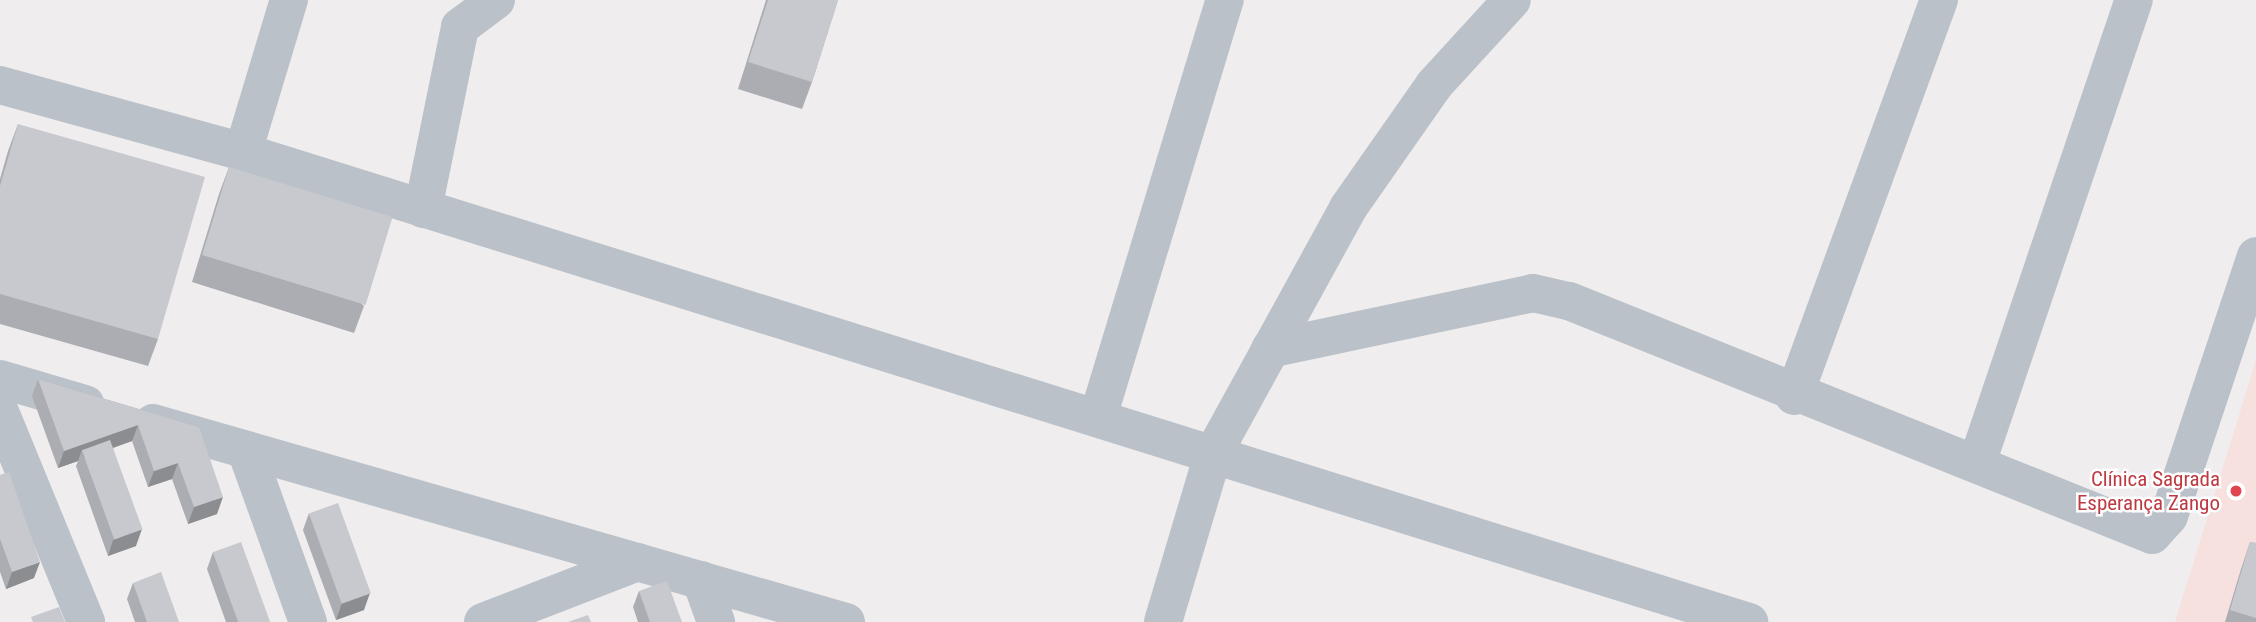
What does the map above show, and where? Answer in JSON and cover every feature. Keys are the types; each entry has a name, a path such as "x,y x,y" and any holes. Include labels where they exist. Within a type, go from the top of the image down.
{"street":[{"path":"243,152 289,0"},
{"path":"423,209 460,27 496,0"},
{"path":"1098,417 1225,0"},
{"path":"1163,622 1213,454 1348,208 1434,85 1512,0"},
{"path":"1794,396 1939,0"},
{"path":"1977,463 2134,0"},
{"path":"0,85 243,152 1749,622"},
{"path":"1270,349 1533,292 1569,301 1794,396 1977,463 2152,536 2169,516 2256,256"},
{"path":"0,379 846,622"},
{"path":"0,412 86,622"},
{"path":"246,450 308,622"},
{"path":"504,618 638,562"},
{"path":"701,580 716,622"}],"shaded area":[{"name":"Clínica Sagrada Esperança Zango","path":"2256,360 2256,622 2175,622"}],"building":[{"path":"768,0 838,0 812,82 748,62"},
{"path":"18,124 205,177 158,339 0,294 0,186"},
{"path":"229,167 393,217 366,305 202,255"},
{"path":"38,379 199,427 223,497 194,507 178,463 154,471 138,425 64,451"},
{"path":"110,440 142,529 114,540 82,450"},
{"path":"9,472 40,562 12,572 0,539 0,475"},
{"path":"338,503 371,593 342,604 309,514"},
{"path":"241,542 270,622 238,622 213,552"},
{"path":"2250,542 2256,543 2256,618 2230,610"},
{"path":"161,572 179,622 147,622 133,583"},
{"path":"667,581 682,622 650,622 639,591"},
{"path":"59,607 65,622 33,622 31,617"},
{"path":"588,615 591,622 568,622"}],"place":[{"name":"Clínica Sagrada Esperança Zango","path":"2236,491"}]}
